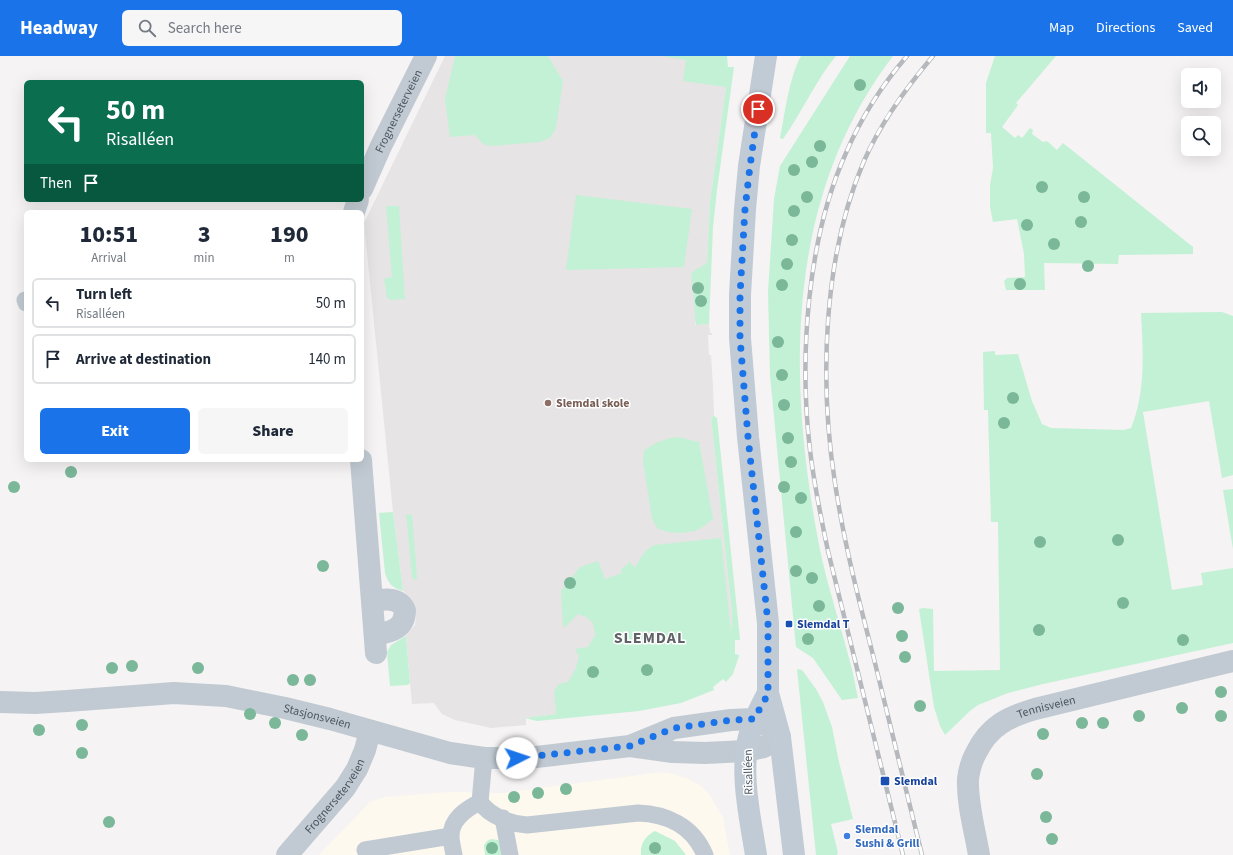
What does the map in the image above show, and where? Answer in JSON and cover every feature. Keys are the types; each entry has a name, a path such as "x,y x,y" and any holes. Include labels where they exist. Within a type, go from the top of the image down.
{"main road":[{"name":"Risalléen","path":"766,56 745,209 740,295 741,345 748,437 768,623 768,694 780,737 794,855"},
{"name":"Risalléen","path":"756,855 746,782 746,750 754,719 768,694"}],"street":[{"name":"Frognerseterveien","path":"364,184 381,146 426,56"},
{"path":"361,462 376,644 386,633 398,628 403,622 405,610 400,603 394,600 385,599 373,601"},
{"name":"Tennisveien","path":"979,855 969,798 968,778 973,759 981,743 990,732 1002,722 1017,714 1035,709 1233,661"},
{"name":"Stasjonsveien","path":"0,702 35,703 174,693 226,696 285,708 450,753 484,758 528,758 630,746 673,752 705,753 764,747 780,737"},
{"path":"754,719 767,724 780,737"},
{"name":"Stasjonsveien","path":"630,746 674,728 724,720 754,719"},
{"name":"Frognerseterveien","path":"287,855 345,788 360,763 370,731"}],"lane":[{"path":"484,758 480,802 489,811 512,822 527,824 650,813 663,816 686,828 695,837 705,855"},
{"path":"454,855 451,836 454,822 466,809 480,802"},
{"path":"503,818 510,855"},
{"path":"365,850 451,836"}],"shaded area":[{"name":"Slemdal skole","path":"445,56 727,56 726,87 710,202 707,263 695,325 709,324 710,333 712,333 712,335 708,335 713,386 714,416 711,417 732,614 731,640 556,714 526,718 526,725 491,728 455,720 442,714 434,703 412,704 406,636 415,625 416,607 411,598 403,591 393,512 364,223"},
{"path":"662,772 688,779 701,786 709,794 723,818 730,855 319,855 370,802 385,797 449,792 502,793"}],"green space":[{"path":"455,56 548,56 563,81 556,128 550,138 540,142 491,146 483,144 475,135 450,137 445,99"},
{"path":"662,56 727,56 728,67 734,67 713,227 709,324 696,325 691,273 707,263 710,202 726,87 683,81 686,60"},
{"path":"801,56 836,56 822,75 783,139 780,138 788,96 793,75"},
{"path":"850,56 893,56 858,111 831,168 814,229 804,291 800,354 802,418 809,482 819,545 858,698 842,700 813,658 796,647 770,375 768,292 774,199 780,166"},
{"path":"995,56 1056,56 1016,103 1018,105 1002,127 1015,138 1018,135 1022,138 1030,128 1033,130 1032,134 1043,142 1047,141 1057,150 1063,143 1193,247 1193,254 1119,255 1118,264 1044,263 1045,290 1006,290 1004,281 1007,278 1025,277 1024,254 1017,219 993,222 990,207 990,185 993,168 991,133 986,133 986,83"},
{"path":"576,195 692,209 684,267 566,270"},
{"path":"386,206 399,206 405,299 391,300 387,298 384,279 392,277"},
{"path":"1222,312 1233,316 1233,475 1222,478 1209,401 1143,412 1172,590 1203,585 1201,573 1233,568 1233,643 1008,693 978,705 945,735 940,726 934,707 919,609 933,609 934,671 1000,670 998,522 991,522 988,410 984,410 983,352 995,351 995,355 1018,354 1032,401 1042,424 1051,428 1124,430 1131,428 1139,400 1143,357 1141,313"},
{"path":"714,416 717,418 740,639 735,640 735,654 739,656 733,674 726,682 723,679 713,687 714,690 681,703 639,711 537,721 525,718 556,714 554,691 559,684 568,682 576,668 579,656 575,649 588,647 595,635 593,623 586,617 578,614 565,627 563,627 561,591 580,567 598,561 605,579 622,573 621,569 628,564 629,561 635,568 651,546 721,538 731,633 732,614 711,417"},
{"path":"678,437 699,442 713,519 695,531 680,533 658,529 652,519 643,461 644,451 652,445 660,441"},
{"path":"1233,489 1233,549 1223,490"},
{"path":"393,512 403,591 396,589 391,585 385,573 379,513"},
{"path":"406,515 412,515 417,578 414,580 412,577"},
{"path":"406,636 410,683 408,685 390,686 387,652 391,645"},
{"path":"797,669 802,670 816,689 823,702 832,727 853,819 831,824 838,853 837,855 816,855"},
{"path":"655,831 675,841 686,855 641,855 641,847 644,841 648,835"},
{"path":"491,839 498,840 503,843 504,855 485,855 484,845"}],"railway":[{"path":"903,855 823,526 810,450 807,414 806,338 809,299 815,260 822,223 833,187 846,153 865,115 889,78 907,56"},
{"path":"922,855 847,550 835,483 830,444 826,361 828,319 833,278 840,237 850,198 864,161 886,119 913,80 933,56"}],"place":[{"name":"Slemdal skole","path":"548,403"},
{"name":"Slemdal T","path":"789,624"},
{"name":"Slemdal","path":"885,781"},
{"name":"Slemdal Sushi & Grill","path":"847,836"}],"district":[{"name":"SLEMDAL","path":"650,637"}],"route":[{"path":"517,758 630,746 674,728 703,723 754,719 768,694 768,623 748,437 740,338 741,252 750,166 758,109"}]}
